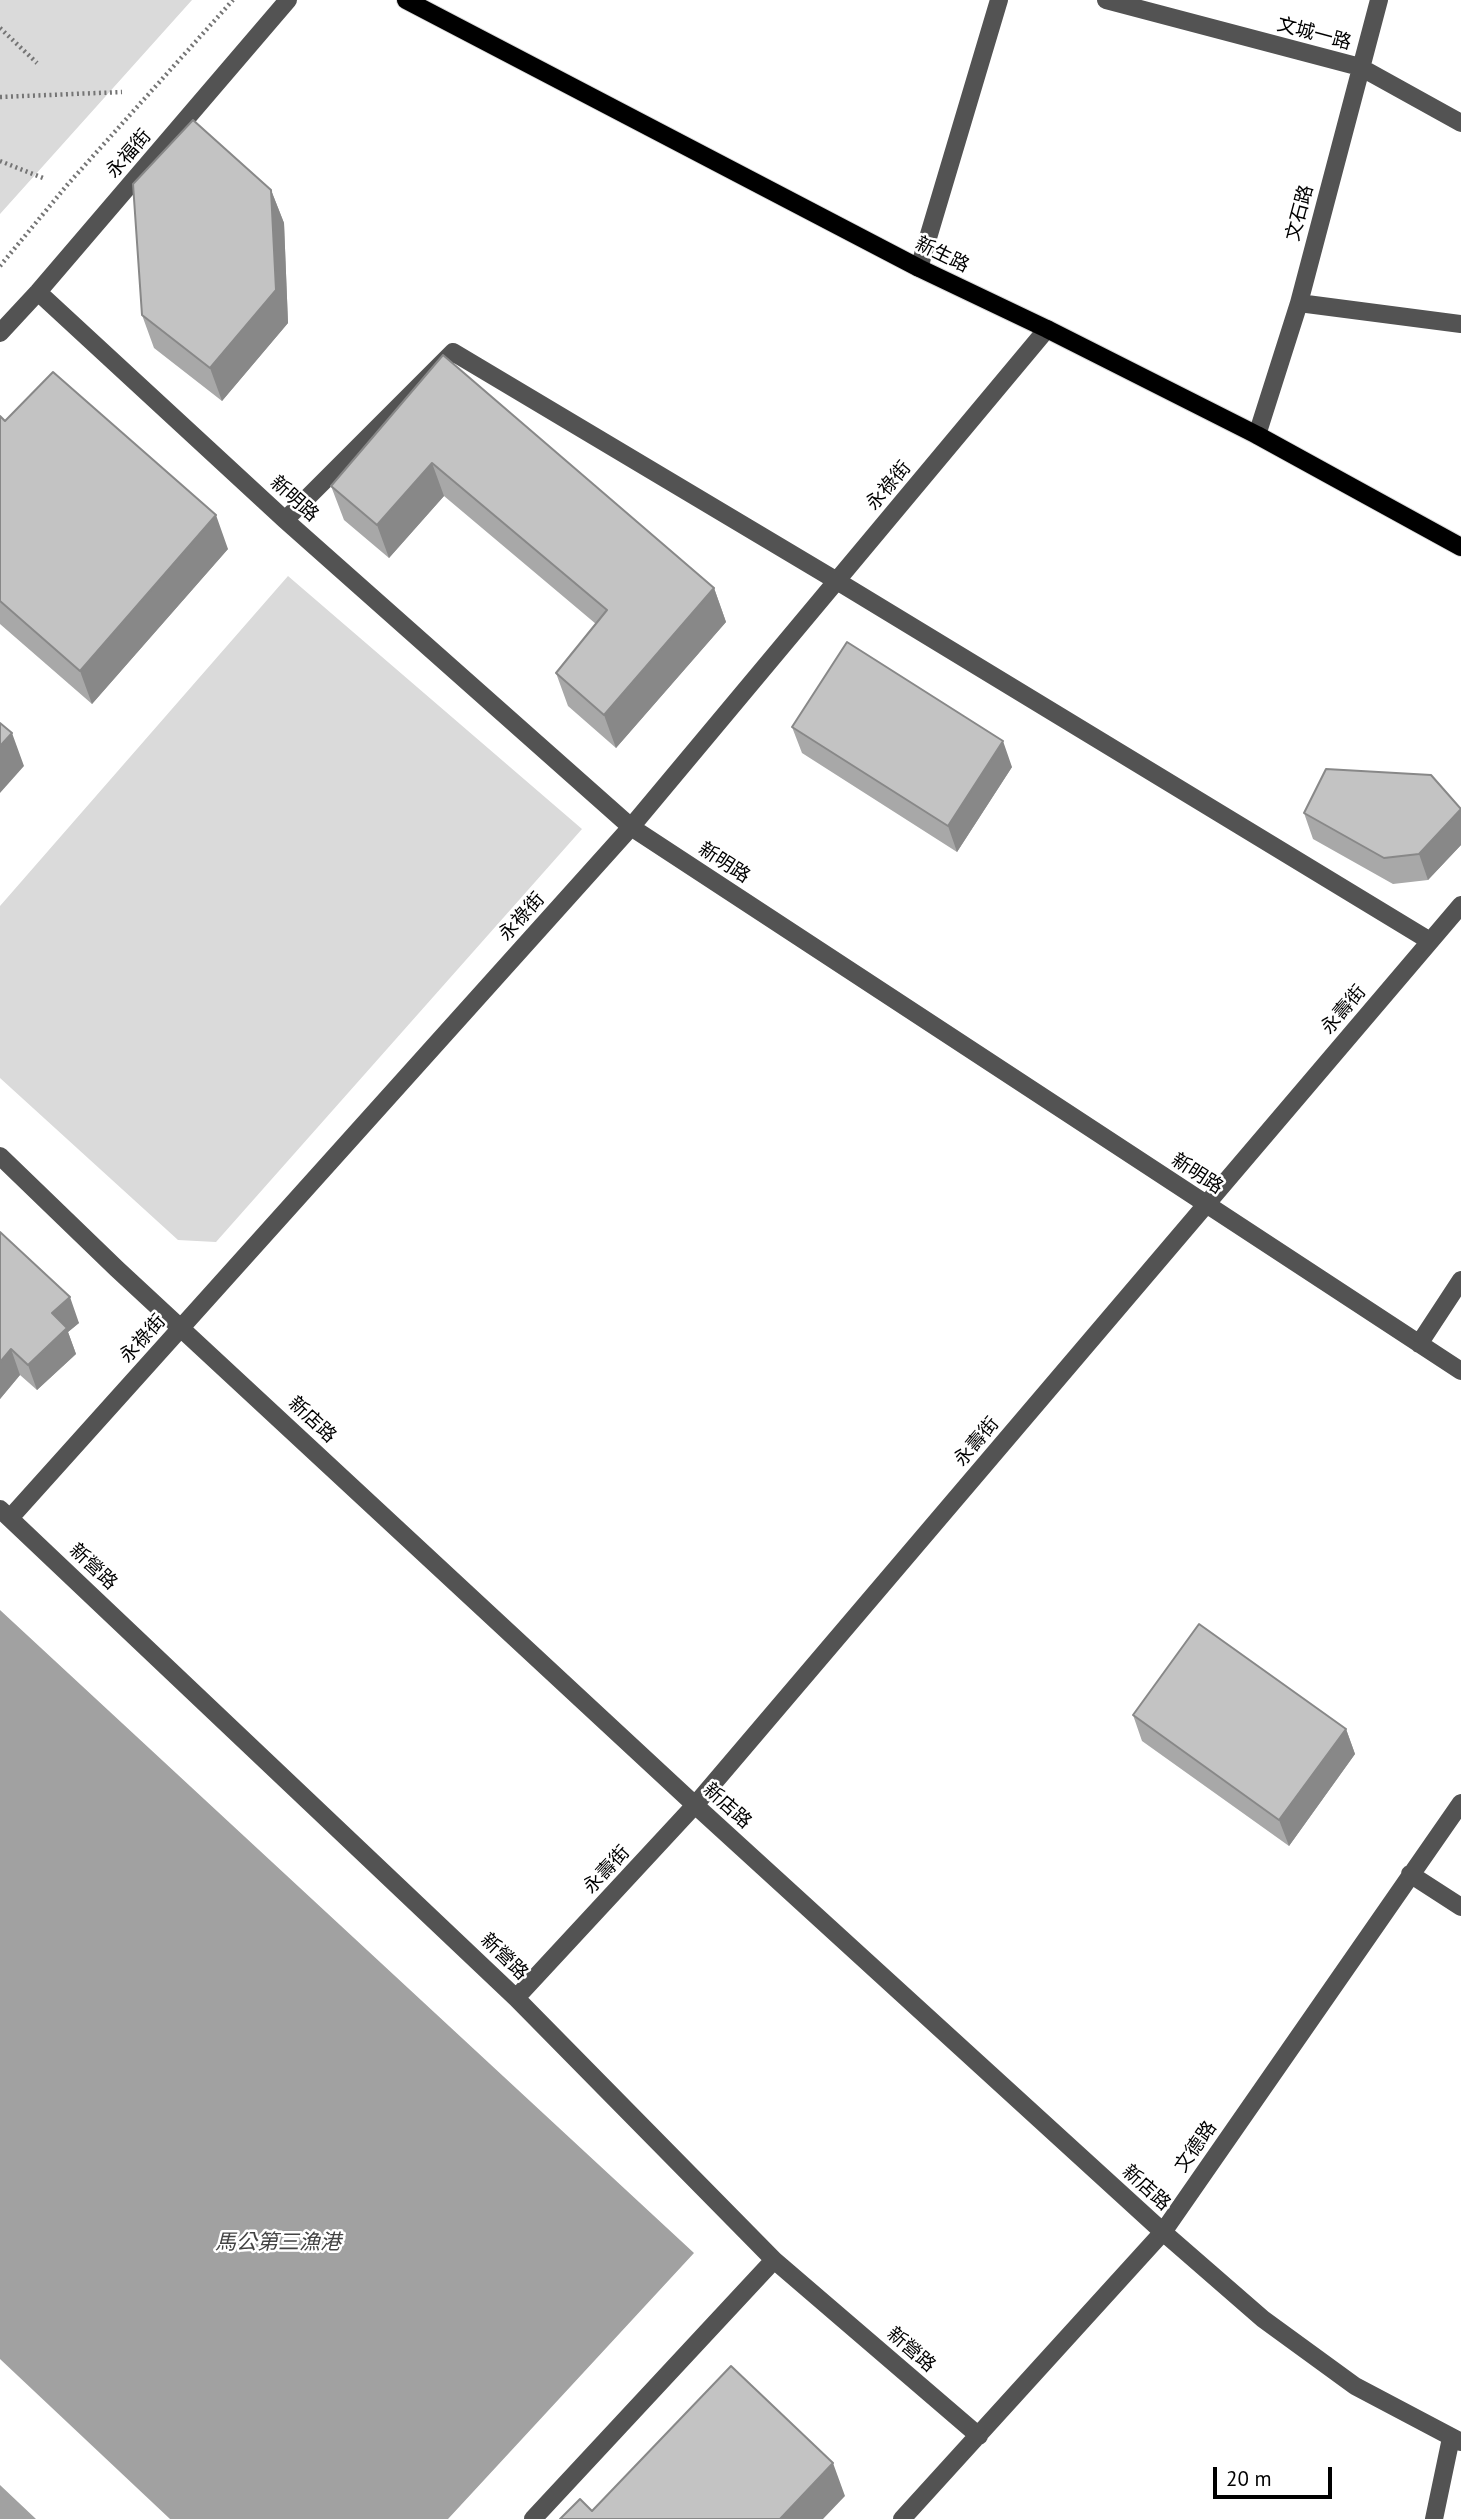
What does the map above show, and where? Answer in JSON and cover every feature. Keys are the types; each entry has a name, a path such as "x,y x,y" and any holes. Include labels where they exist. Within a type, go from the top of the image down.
{"main road":[{"name":"新生路","path":"405,0 919,268 1257,435 1461,547"}],"street":[{"name":"永福街","path":"0,333 288,0"},
{"path":"919,268 999,0"},
{"name":"文城一路","path":"1106,0 1164,7 1360,67 1461,123"},
{"name":"文石路","path":"1257,435 1298,303 1379,0"},
{"name":"新明路","path":"38,292 285,520 631,827 1461,1371"},
{"path":"1298,303 1461,324"},
{"name":"永祿街","path":"5,1514 182,1326 631,827 1047,329"},
{"path":"285,520 453,352 837,581 1430,941"},
{"name":"永壽街","path":"516,1998 695,1805 1461,905"},
{"name":"新店路","path":"0,1156 117,1269 182,1326 695,1805 1163,2232 1263,2319 1355,2386 1456,2440"},
{"path":"1419,1344 1461,1280"},
{"name":"新營路","path":"5,1514 516,1998 774,2260 979,2436"},
{"name":"文德路","path":"902,2519 1163,2232 1461,1803"},
{"path":"1410,1874 1461,1907"},
{"path":"533,2519 774,2260"},
{"path":"1434,2519 1456,2440"}],"path":[{"path":"0,266 68,184 233,0"},
{"path":"0,28 37,63"},
{"path":"0,97 121,92"},
{"path":"0,161 43,178"}],"shaded area":[{"path":"0,0 192,0 0,214"},
{"path":"288,576 582,829 216,1242 178,1240 0,1078 0,906"}],"water":[{"name":"馬公第三漁港","path":"0,1610 694,2253 448,2519 170,2519 0,2359"},
{"path":"0,2485 36,2519 0,2519"}],"building":[{"path":"193,120 271,190 276,290 210,368 142,315 133,184"},
{"path":"443,355 714,588 604,715 556,673 607,610 432,463 377,525 331,486"},
{"path":"53,372 216,515 80,671 0,601 0,416 5,421"},
{"path":"847,642 1003,741 948,826 792,727"},
{"path":"0,723 12,733 0,746"},
{"path":"1326,769 1431,775 1461,809 1419,854 1384,858 1304,813"},
{"path":"0,1232 70,1297 52,1313 67,1328 28,1365 11,1349 0,1362"},
{"path":"1199,1624 1346,1729 1279,1820 1133,1715"},
{"path":"731,2366 833,2463 780,2519 560,2519 580,2499 592,2511"}]}
